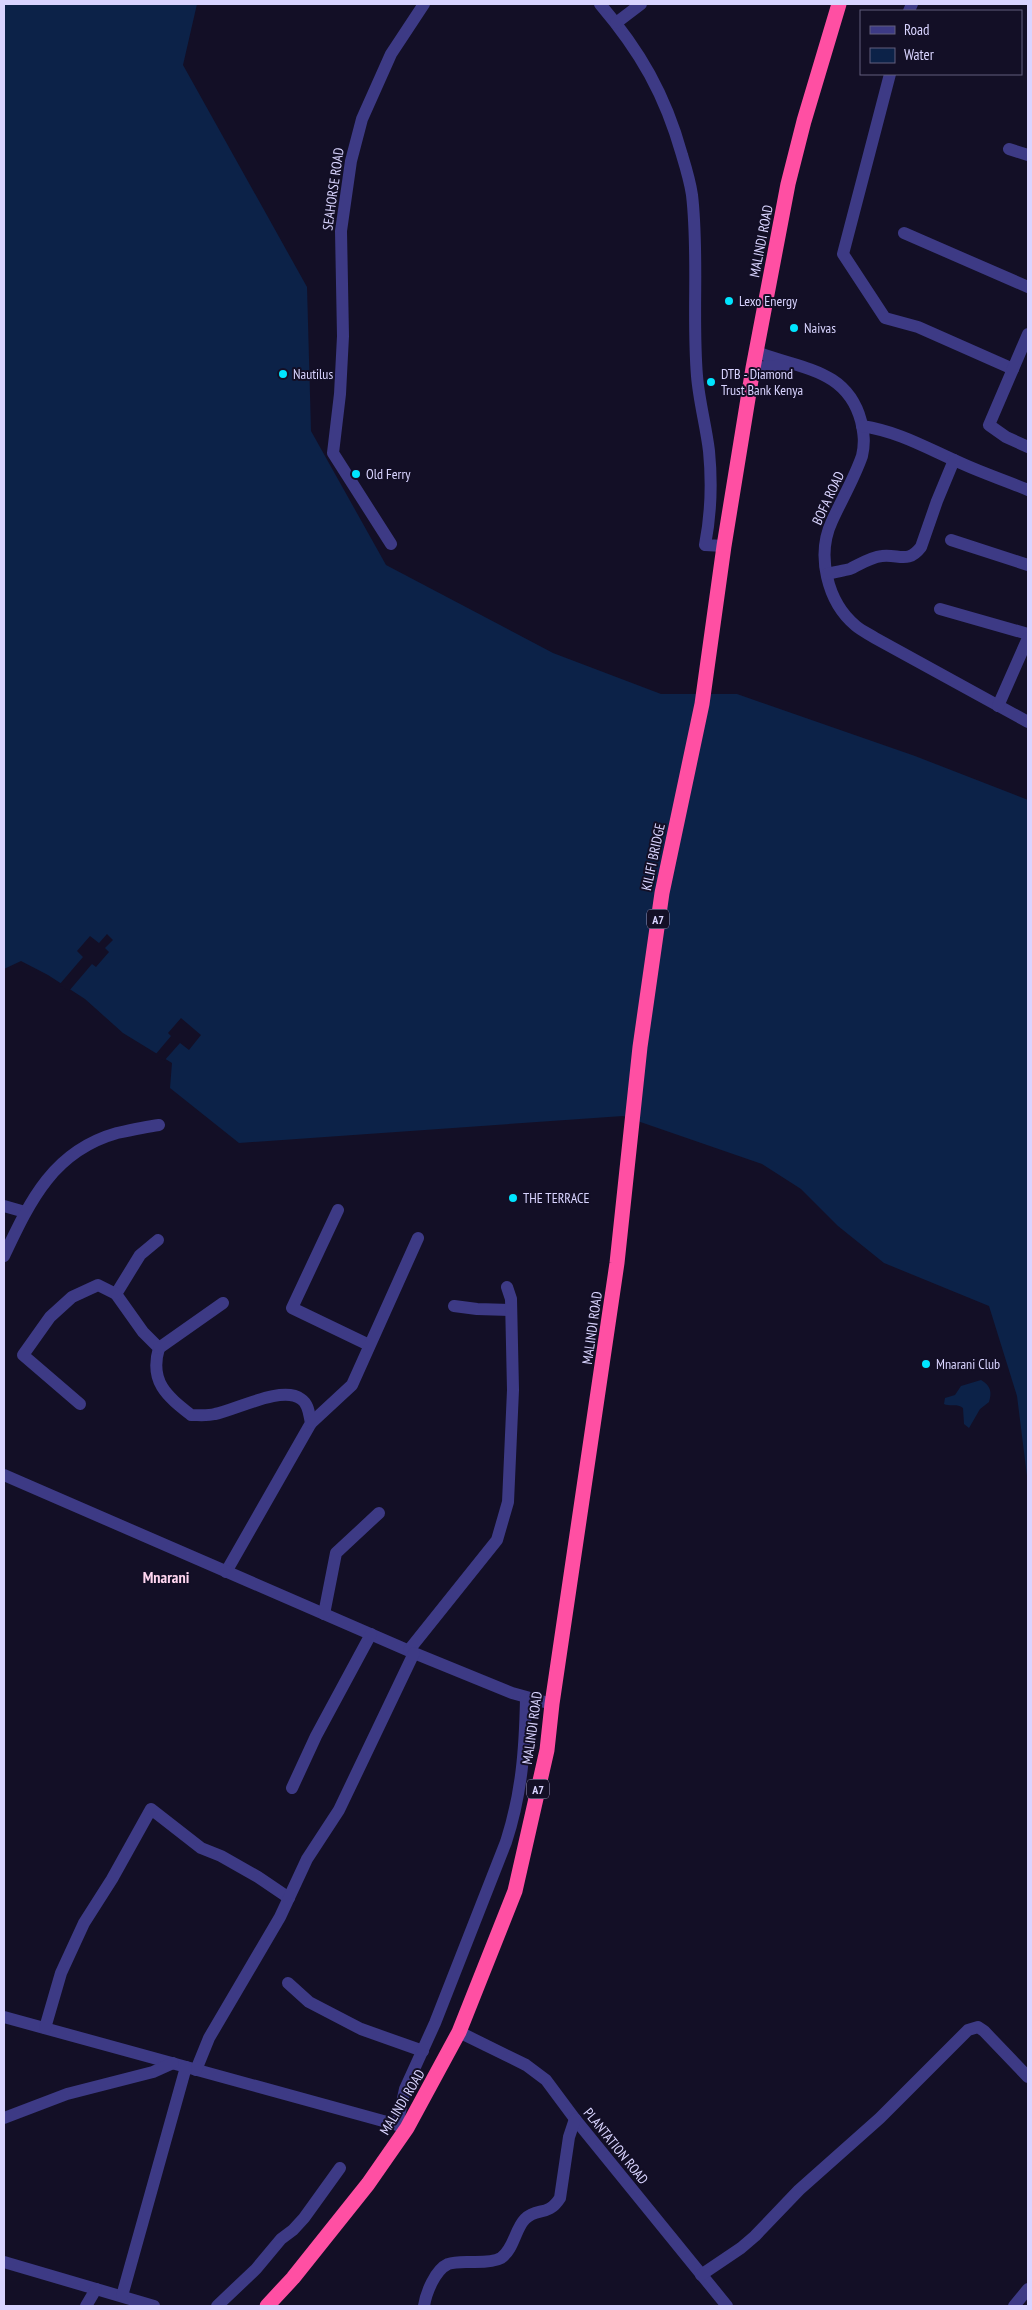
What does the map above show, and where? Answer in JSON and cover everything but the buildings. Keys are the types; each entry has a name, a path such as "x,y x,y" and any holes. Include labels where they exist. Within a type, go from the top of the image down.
{"highway":[{"name":"MALINDI ROAD","path":"711,637 753,368 788,184 814,86 839,4"},
{"name":"KILIFI BRIDGE","path":"624,1204 640,1047 662,893 702,704 711,637"},
{"name":"MALINDI ROAD","path":"267,2306 293,2278 368,2184 402,2126 432,2085 459,2032 515,1891 547,1750 552,1704 600,1391 624,1204"}],"street":[{"name":"SEAHORSE ROAD","path":"391,544 333,453 340,394 343,336 341,231 351,161 362,120 391,54 424,4"},
{"path":"600,4 645,64 672,118 692,194 696,357 701,408 709,450 711,494 705,545 724,546"},
{"path":"616,23 641,4"},
{"path":"890,75 842,254 886,318 918,327 1013,369"},
{"path":"1009,148 1028,154"},
{"path":"904,233 1028,287"},
{"path":"1028,334 989,425 994,430 1028,447"},
{"name":"BOFA ROAD","path":"757,352 819,372 831,378 843,388 856,408 862,426 865,445 862,456 849,488 831,522 824,558 831,591 842,609 856,626 913,660 1028,722"},
{"name":"BOFA ROAD","path":"753,368 794,365"},
{"path":"862,426 885,429 1028,490"},
{"path":"827,574 847,570 881,556 908,557 918,552 954,460"},
{"path":"951,540 1028,565"},
{"path":"940,609 1028,634"},
{"path":"998,706 1028,638"},
{"path":"4,1256 25,1212 42,1184 70,1156 116,1134 159,1125"},
{"path":"4,1206 25,1212"},
{"path":"338,1210 292,1308 369,1345"},
{"path":"226,1572 311,1423 352,1385 418,1238"},
{"path":"116,1294 140,1255 158,1240"},
{"path":"80,1404 23,1354 50,1317 72,1296 98,1285 116,1294 143,1332 158,1348"},
{"path":"122,2296 185,2067 209,2038 268,1938 307,1859 339,1810 411,1651 497,1540 508,1502 513,1390 511,1310 507,1287"},
{"path":"223,1303 158,1348 156,1359 162,1390 191,1415 214,1414 273,1396 293,1395 301,1398 307,1405 311,1423"},
{"path":"454,1306 511,1310"},
{"path":"4,1475 411,1651 526,1698 552,1704"},
{"path":"324,1614 336,1553 379,1513"},
{"path":"292,1788 316,1736 371,1634"},
{"path":"4,2017 402,2126 405,2089 423,2051 497,1866 515,1814 524,1756 526,1698"},
{"path":"45,2028 60,1973 84,1923 112,1879 151,1809 202,1848 250,1873 289,1898"},
{"path":"288,1983 309,2002 361,2028 423,2051"},
{"path":"701,2275 742,2248 799,2190 880,2118 968,2030 978,2028 984,2031 1028,2077"},
{"name":"PLANTATION ROAD","path":"459,2032 526,2065 546,2080 575,2119 727,2306"},
{"path":"4,2118 67,2094 153,2072 185,2067"},
{"path":"424,2306 426,2298 441,2269 448,2264 483,2262 500,2258 512,2244 524,2220 532,2214 550,2210 556,2204 560,2198 569,2136 575,2119"},
{"path":"217,2306 256,2269 281,2239 298,2224 340,2168"},
{"path":"4,2262 154,2306"},
{"path":"86,2306 96,2289"},
{"path":"1014,2306 1028,2289"}],"water":[{"path":"4,4 197,4 183,65 307,287 311,431 386,565 553,653 661,694 737,694 915,756 1028,800 1028,1484 1017,1396 989,1306 884,1263 838,1226 801,1189 762,1164 623,1116 239,1143 170,1088 172,1063 123,1033 85,999 48,975 21,961 4,969"},
{"path":"981,1380 989,1387 989,1402 980,1409 969,1428 964,1424 963,1408 944,1404 945,1398 955,1395 961,1386"}],"pier":[{"path":"107,934 113,940 105,948 109,952 96,967 92,964 69,991 59,985 83,957 77,951 90,936 99,943"},
{"path":"181,1018 201,1035 189,1050 180,1043 164,1061 155,1055 171,1036 168,1033"}],"place":[{"name":"Lexo Energy","path":"729,301"},
{"name":"Naivas","path":"794,328"},
{"name":"Nautilus","path":"283,374"},
{"name":"DTB - Diamond Trust Bank Kenya","path":"711,382"},
{"name":"Old Ferry","path":"356,474"},
{"name":"THE TERRACE","path":"513,1198"},
{"name":"Mnarani Club","path":"926,1364"}],"district":[{"name":"Mnarani","path":"166,1577"}]}
